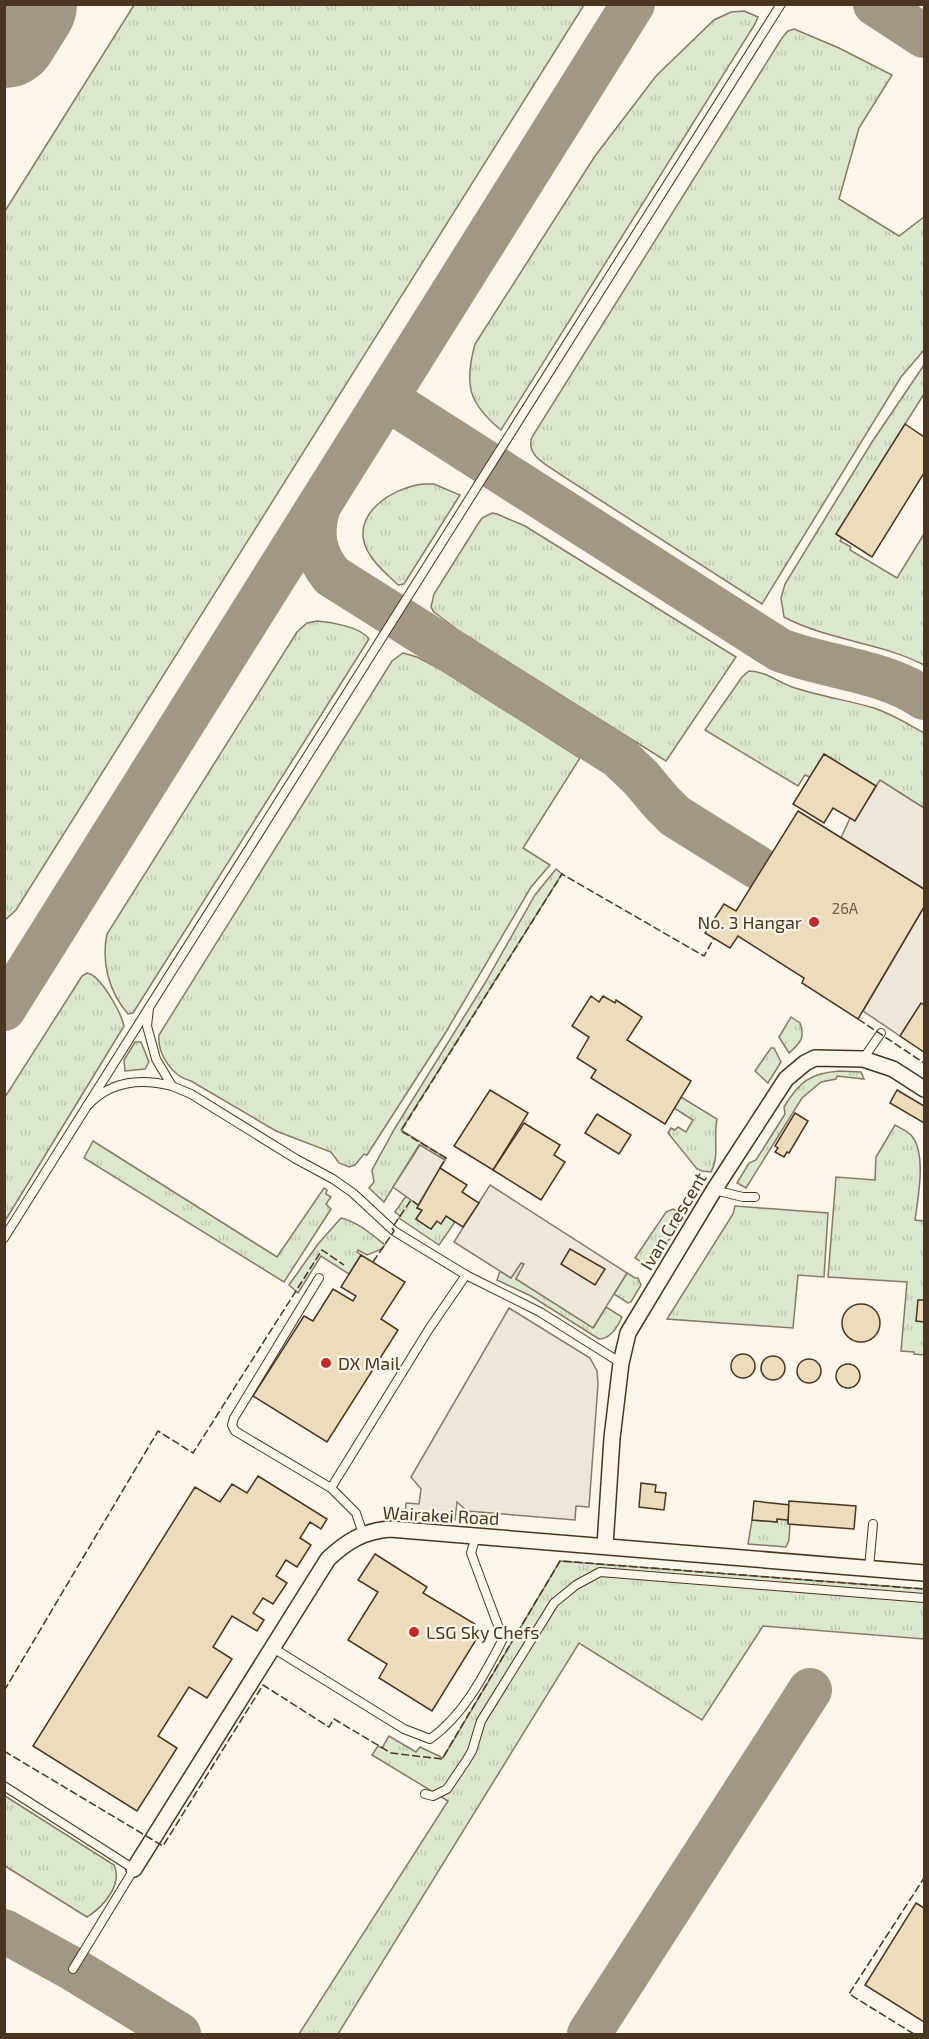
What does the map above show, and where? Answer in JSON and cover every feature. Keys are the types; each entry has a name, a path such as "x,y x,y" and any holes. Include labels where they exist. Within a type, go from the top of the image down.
{"street":[{"name":"Ivan Crescent","path":"605,1546 612,1438 621,1363 628,1333 714,1190 786,1079 793,1071 816,1058 863,1059 893,1069 924,1089"},
{"name":"Wairakei Road","path":"134,1869 328,1559 349,1540 363,1534 390,1529 924,1573"}],"lane":[{"path":"4,1238 780,4"},
{"path":"149,1005 147,1026 152,1050 172,1086"},
{"path":"863,1059 881,1033"},
{"path":"87,1106 101,1093 129,1083 148,1081 172,1086 190,1094 333,1179 353,1193 394,1231 466,1275 532,1308 621,1363"},
{"path":"714,1190 743,1197 755,1197"},
{"path":"332,1488 350,1455 429,1329 466,1275"},
{"path":"319,1278 234,1418 232,1425 235,1431 332,1488 356,1513 363,1534"},
{"path":"868,1568 873,1524"},
{"path":"273,1648 404,1729 430,1738 446,1728 479,1684 503,1639 471,1553 476,1536"},
{"path":"425,1794 433,1796 447,1789 472,1751 481,1721 555,1603 576,1586 600,1572 924,1598"},
{"path":"4,1786 134,1869 73,1969"}],"green space":[{"path":"134,5 584,5 16,910 5,920 5,211"},
{"path":"744,11 758,17 755,24 501,430 481,411 472,392 470,371 475,344 595,156 656,76 714,20 731,12"},
{"path":"794,29 839,48 892,75 859,128 839,199 899,236 924,217 924,350 901,377 762,604 544,464 535,455 531,444 532,437 782,38 788,31"},
{"path":"924,365 924,394 836,534 842,538 840,541 851,547 850,550 897,578 924,534 924,665 890,651 801,625 784,617 781,598 785,584 872,442"},
{"path":"423,484 434,484 460,495 404,584 398,585 367,550 363,537 364,525 369,514 387,497"},
{"path":"492,513 525,526 736,657 666,761 459,631 434,612 431,607 434,594 482,518"},
{"path":"317,621 353,628 369,639 133,1013 128,1014 116,996 108,976 105,955 107,934 297,632 307,623"},
{"path":"403,653 417,657 440,669 580,758 523,848 550,865 531,887 446,1032 367,1155 364,1154 355,1165 349,1167 339,1163 331,1152 276,1131 178,1075 164,1057 159,1035 392,661"},
{"path":"749,671 755,671 802,690 874,708 924,733 924,808 880,781 876,786 824,754 810,777 805,775 798,786 705,730 742,677"},
{"path":"556,869 562,874 401,1130 446,1158 445,1160 419,1145 384,1202 369,1188 374,1182 372,1170 395,1128 485,983 535,895"},
{"path":"87,973 104,987 115,1004 124,1026 5,1221 5,1097 82,976"},
{"path":"791,1017 800,1023 802,1037 789,1053 779,1037"},
{"path":"135,1042 141,1042 149,1062 145,1069 125,1071 124,1060"},
{"path":"771,1048 774,1048 781,1062 768,1083 755,1071"},
{"path":"840,1071 861,1072 864,1079 837,1076 836,1079 821,1082 802,1098 746,1188 737,1183 749,1163 756,1160 785,1114 784,1107 800,1085 821,1074"},
{"path":"681,1097 717,1119 716,1153 711,1172 697,1169 668,1133 671,1128 675,1130 678,1127 686,1132 693,1120 674,1108"},
{"path":"895,1125 911,1135 919,1153 920,1176 915,1220 924,1221 924,1355 901,1351 907,1282 828,1277 836,1177 875,1180 876,1157"},
{"path":"93,1141 277,1257 324,1188 327,1190 326,1194 331,1197 326,1204 331,1209 284,1282 84,1158"},
{"path":"406,1196 422,1210 416,1219 431,1229 437,1221 446,1216 455,1222 439,1245 399,1218 400,1216 395,1212"},
{"path":"735,1206 828,1213 824,1277 798,1275 793,1328 667,1319 733,1214"},
{"path":"673,1209 680,1213 682,1219 653,1265 645,1264 635,1258 666,1212"},
{"path":"341,1218 359,1225 385,1245 382,1249 367,1255 358,1250 357,1252 361,1255 349,1274 321,1256 298,1293 289,1285 318,1244"},
{"path":"521,1263 524,1265 516,1279 594,1327 606,1307 622,1317 616,1328 607,1337 599,1339 531,1296 497,1280 500,1271 511,1278"},
{"path":"627,1273 638,1278 641,1285 631,1302 628,1303 614,1294"},
{"path":"777,1519 788,1520 790,1524 786,1547 748,1544 752,1520 777,1522"},
{"path":"560,1561 924,1589 924,1639 763,1626 702,1720 579,1643 338,2034 299,2034 448,1801 372,1755 378,1746 382,1748 389,1736 416,1752 420,1747 443,1758"},
{"path":"5,1796 114,1865 116,1880 114,1888 93,1913 87,1917 5,1866"}],"shaded area":[{"path":"880,780 924,808 924,889 841,838 850,818 855,820"},
{"path":"924,907 924,1005 921,1004 900,1036 863,1011"},
{"path":"420,1145 445,1160 418,1205 393,1187"},
{"path":"490,1185 627,1273 593,1328 516,1279 524,1264 521,1263 511,1278 454,1242"},
{"path":"509,1308 590,1358 597,1371 589,1507 576,1506 575,1520 467,1511 457,1502 455,1520 405,1516 406,1503 419,1504 421,1489 411,1477"}],"building":[{"path":"905,424 924,437 924,473 872,557 836,534"},
{"path":"824,754 876,786 855,821 833,808 824,823 793,804"},
{"name":"No. 3 Hangar","path":"798,811 924,889 924,907 858,1019 802,983 804,978 738,936 730,948 705,933 724,904 736,911"},
{"path":"591,996 599,1002 603,996 615,1003 616,1000 642,1017 627,1040 691,1081 665,1124 591,1078 596,1070 577,1058 589,1037 572,1026"},
{"path":"921,1003 924,1005 924,1052 900,1036"},
{"path":"490,1090 528,1113 493,1170 454,1146"},
{"path":"897,1090 924,1106 924,1123 890,1103"},
{"path":"795,1113 808,1121 789,1153 787,1152 784,1157 775,1152 778,1148 775,1146"},
{"path":"597,1114 631,1135 619,1154 585,1133"},
{"path":"524,1123 560,1145 554,1155 565,1162 541,1200 493,1170"},
{"path":"440,1168 467,1185 462,1192 479,1203 463,1227 446,1216 441,1224 437,1221 431,1229 416,1219 422,1210 417,1208"},
{"path":"570,1249 605,1269 595,1285 561,1264"},
{"name":"DX Mail","path":"361,1255 405,1282 381,1319 398,1330 327,1442 253,1396 304,1316 313,1321 333,1289 353,1301 356,1296 341,1287"},
{"path":"918,1300 924,1300 924,1322 916,1321"},
{"path":"861,1304 874,1310 880,1323 874,1336 861,1342 848,1336 842,1323 848,1310"},
{"path":"743,1354 748,1355 754,1361 754,1371 748,1377 743,1378 738,1377 732,1371 731,1366 732,1361 738,1355"},
{"path":"773,1356 778,1357 784,1363 784,1373 778,1379 773,1380 768,1379 762,1373 761,1368 762,1363 768,1357"},
{"path":"809,1359 814,1360 820,1366 820,1376 814,1382 809,1383 804,1382 798,1376 797,1371 798,1366 804,1360"},
{"path":"848,1364 853,1365 859,1371 859,1381 853,1387 848,1388 843,1387 837,1381 836,1376 837,1371 843,1365"},
{"path":"258,1476 327,1519 321,1529 310,1522 300,1538 311,1545 297,1567 286,1560 276,1576 287,1583 273,1604 263,1598 253,1613 264,1620 257,1631 232,1616 213,1647 232,1659 207,1698 189,1687 158,1736 177,1748 137,1811 33,1746 195,1487 220,1502 232,1484 247,1493"},
{"path":"641,1483 656,1485 655,1492 666,1493 664,1510 639,1507"},
{"path":"754,1501 790,1505 788,1520 777,1519 777,1522 752,1520"},
{"path":"789,1501 856,1506 854,1529 788,1524"},
{"name":"LSG Sky Chefs","path":"375,1554 427,1587 423,1593 475,1624 472,1630 479,1635 432,1711 379,1678 387,1664 348,1640 378,1592 358,1580"},
{"path":"916,1903 924,1908 924,2022 865,1985"}],"taxiway":[{"path":"4,1009 633,4"},
{"path":"875,4 924,36"},
{"path":"387,399 780,650 872,675 924,698"},
{"path":"318,509 315,527 316,544 321,560 332,576 619,757 675,816 757,867"},
{"path":"589,2034 810,1690"},
{"path":"4,1931 73,1969 179,2034"}],"runway":[{"path":"4,33 22,4"}],"fence":[{"path":"440,1168 446,1158 401,1131 562,874 704,956 714,938"},
{"path":"858,1019 924,1063"},
{"path":"373,1262 411,1200 418,1205"},
{"path":"4,1691 158,1431 193,1453 322,1250 344,1265"},
{"path":"4,1751 163,1846 263,1685 329,1727 334,1719 391,1753 442,1759 560,1561 924,1589"},
{"path":"914,2034 849,1994 924,1878"}],"place":[{"name":"No. 3 Hangar","path":"814,922"},
{"name":"DX Mail","path":"326,1363"},
{"name":"LSG Sky Chefs","path":"414,1632"}]}
